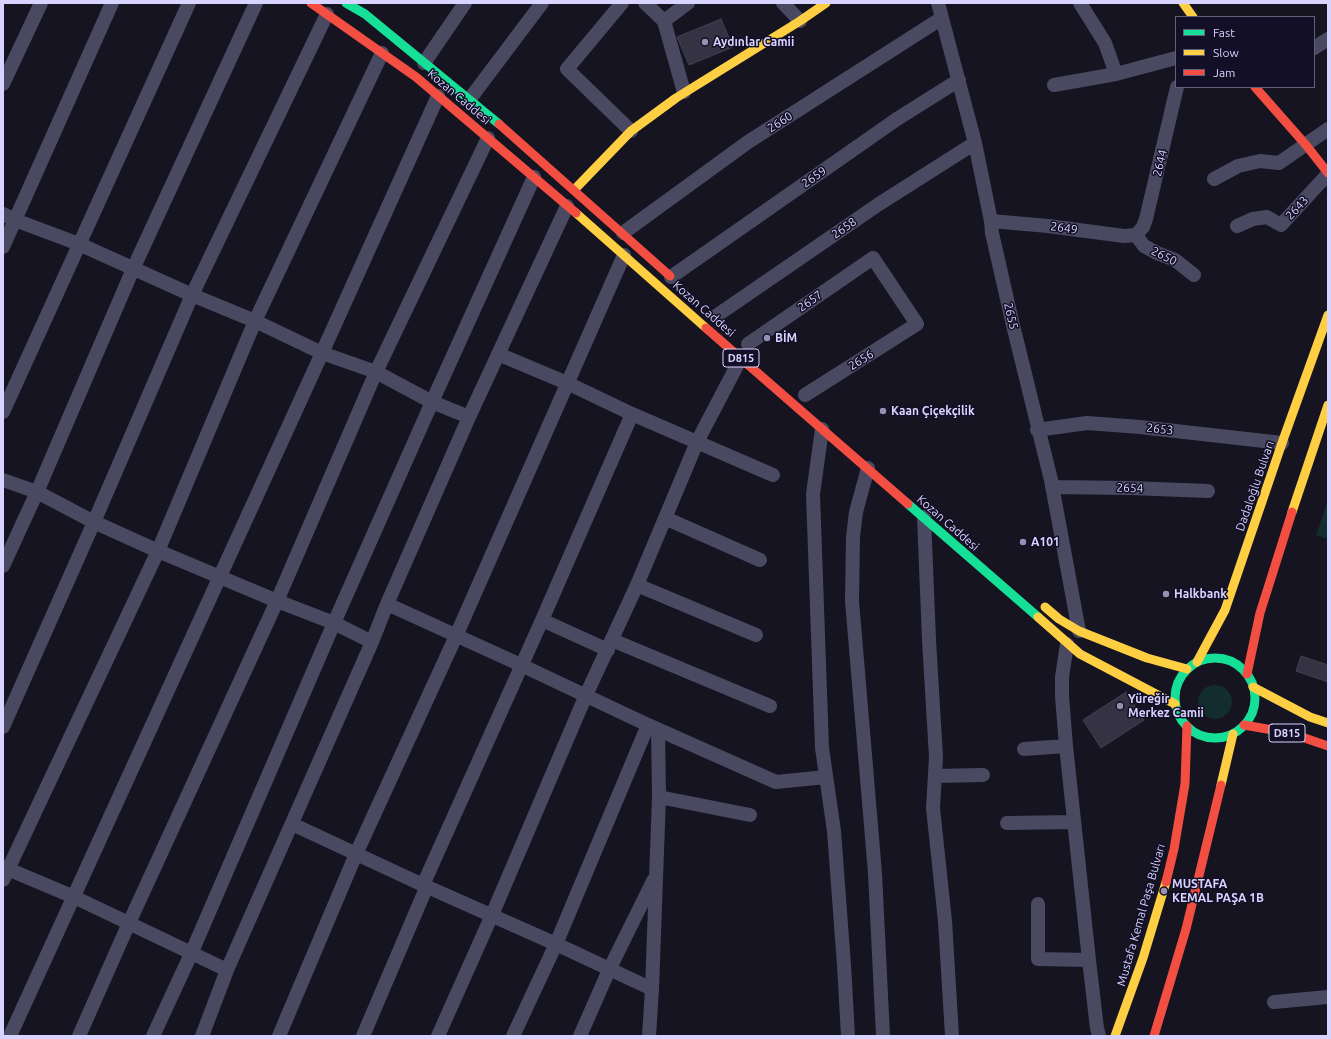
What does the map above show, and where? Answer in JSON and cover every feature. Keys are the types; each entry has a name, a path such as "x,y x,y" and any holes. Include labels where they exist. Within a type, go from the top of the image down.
{"main road":[{"name":"Kozan Caddesi","path":"311,3 416,77 624,255 1080,654 1175,704"},
{"name":"Kozan Caddesi","path":"346,3 368,9 424,63 507,131 674,279"},
{"path":"574,190 631,131 684,92 800,21 826,3"},
{"path":"1257,88 1328,173"},
{"name":"Dadaloğlu Bulvarı","path":"1197,662 1225,610 1282,443 1328,315"},
{"path":"1247,674 1260,613 1328,405"},
{"path":"1041,603 1059,619 1079,631 1147,658 1187,669"},
{"path":"1210,658 1224,659 1237,665 1247,674 1253,687 1255,700 1252,714 1244,725 1233,734 1221,738 1208,738 1197,734 1187,726 1179,716 1175,704 1175,691 1187,669 1197,662 1210,658"},
{"name":"D815","path":"1253,687 1310,717 1328,723"},
{"name":"D815","path":"1244,725 1290,733 1328,746"},
{"name":"Mustafa Kemal Paşa Bulvarı","path":"1115,1036 1143,958 1164,891 1174,849 1185,784 1187,726"},
{"path":"1154,1036 1186,929 1233,734"}],"street":[{"path":"3,84 41,3"},
{"path":"3,247 9,217 112,3"},
{"path":"3,412 189,3"},
{"path":"3,566 133,269 256,3"},
{"path":"424,63 465,3"},
{"path":"469,100 542,3"},
{"path":"622,3 567,69 631,131"},
{"path":"645,3 664,21 684,92"},
{"path":"664,21 688,3"},
{"path":"783,3 800,21"},
{"name":"2655","path":"938,3 975,143 995,247 1052,487 1079,631"},
{"path":"1080,3 1105,43 1116,74"},
{"path":"3,727 94,522 192,295 327,14"},
{"name":"2660","path":"623,233 748,142 942,18"},
{"path":"1315,47 1328,39"},
{"path":"227,970 74,897 5,872 158,551 255,321 382,53"},
{"path":"1054,85 1116,74 1175,58"},
{"name":"2659","path":"674,279 897,119 959,80"},
{"name":"2644","path":"1136,235 1143,227 1146,219 1177,88"},
{"path":"10,1036 438,96"},
{"path":"1214,179 1238,166 1260,161 1278,163 1328,129"},
{"path":"79,1036 277,601 376,372 488,138"},
{"name":"2658","path":"716,316 873,209 975,143"},
{"name":"2643","path":"1238,226 1253,219 1267,217 1281,225 1328,173"},
{"path":"153,1036 191,954 334,623 432,402 534,177"},
{"path":"202,1036 227,970 372,642 387,604 469,417 567,206"},
{"path":"9,217 79,244 192,295 255,321 322,353 376,372 432,402 469,417"},
{"name":"2649","path":"991,221 1048,226 1124,236 1136,235"},
{"name":"2650","path":"1136,235 1144,246 1175,260 1194,275"},
{"path":"279,1036 356,854 456,636 624,255"},
{"name":"2657","path":"748,344 873,258 917,324"},
{"name":"2656","path":"805,395 917,324"},
{"path":"498,354 567,383 632,414 773,475"},
{"path":"438,1036 492,916 586,695 637,585 697,442 741,358"},
{"path":"363,1036 425,886 632,414"},
{"name":"2653","path":"1038,430 1087,423 1140,427 1282,443"},
{"path":"822,429 813,494 822,740 834,831 848,1036"},
{"path":"868,468 856,512 853,537 852,601 875,872 883,1036"},
{"path":"3,480 36,492 94,522 158,551 277,601 334,623 372,642"},
{"name":"2654","path":"1052,487 1208,491"},
{"path":"665,518 760,560"},
{"path":"924,518 936,757 933,808 945,921 952,1036"},
{"path":"637,585 756,635"},
{"path":"387,604 776,782 826,777"},
{"path":"542,620 770,706"},
{"path":"1068,644 1062,676 1062,696 1073,822 1099,1036"},
{"path":"649,1036 652,989 658,797 653,727"},
{"path":"513,1036 653,727"},
{"path":"1024,749 1066,746"},
{"path":"935,776 983,774"},
{"path":"658,797 750,815"},
{"path":"1007,823 1073,822"},
{"path":"292,824 652,989"},
{"path":"580,1036 609,970 655,876"},
{"path":"1038,904 1038,958 1089,960"},
{"path":"1274,1002 1328,997"}],"green space":[{"path":"1328,500 1328,539 1316,535"},
{"path":"1212,685 1218,685 1227,690 1231,696 1231,708 1227,714 1218,719 1212,719 1203,714 1198,705 1198,699 1203,690"}],"building":[{"name":"Aydınlar Camii","path":"721,19 733,47 689,65 677,37"},
{"path":"1301,656 1328,665 1328,682 1296,671"},
{"name":"Yüreğir Merkez Camii","path":"1126,692 1144,720 1101,748 1083,720"}],"traffic: fast":[{"path":"346,3 365,14 499,124"},
{"path":"908,504 1038,617"},
{"path":"1215,658 1230,661 1243,670 1252,683 1255,698 1252,713 1243,726 1230,735 1215,738 1200,735 1187,726 1178,713 1175,698 1178,683 1187,670 1200,661 1215,658"}],"traffic: slow":[{"path":"574,190 631,131 676,98 800,21 826,3"},
{"path":"1183,3 1192,16"},
{"path":"576,213 706,328"},
{"path":"1197,662 1225,610 1282,443 1328,315"},
{"path":"1292,512 1328,405"},
{"path":"1045,607 1059,619 1079,631 1147,658 1187,669"},
{"path":"1038,617 1080,654 1175,704"},
{"path":"1253,687 1310,717 1328,723"},
{"path":"1221,785 1233,734"},
{"path":"1115,1036 1143,958 1166,882"}],"traffic: jam":[{"path":"311,3 416,77 576,213"},
{"path":"1256,88 1306,145 1328,173"},
{"path":"499,124 670,276"},
{"path":"706,328 908,504"},
{"path":"1247,674 1260,613 1292,512"},
{"path":"1244,725 1290,733 1328,746"},
{"path":"1166,882 1174,849 1185,784 1187,726"},
{"path":"1154,1036 1186,929 1221,785"}],"place":[{"name":"Aydınlar Camii","path":"705,42"},
{"name":"BİM","path":"767,338"},
{"name":"Kaan Çiçekçilik","path":"883,411"},
{"name":"A101","path":"1023,542"},
{"name":"Halkbank","path":"1166,594"},
{"name":"Yüreğir Merkez Camii","path":"1120,706"},
{"name":"MUSTAFA KEMAL PAŞA 1B","path":"1164,891"}]}
